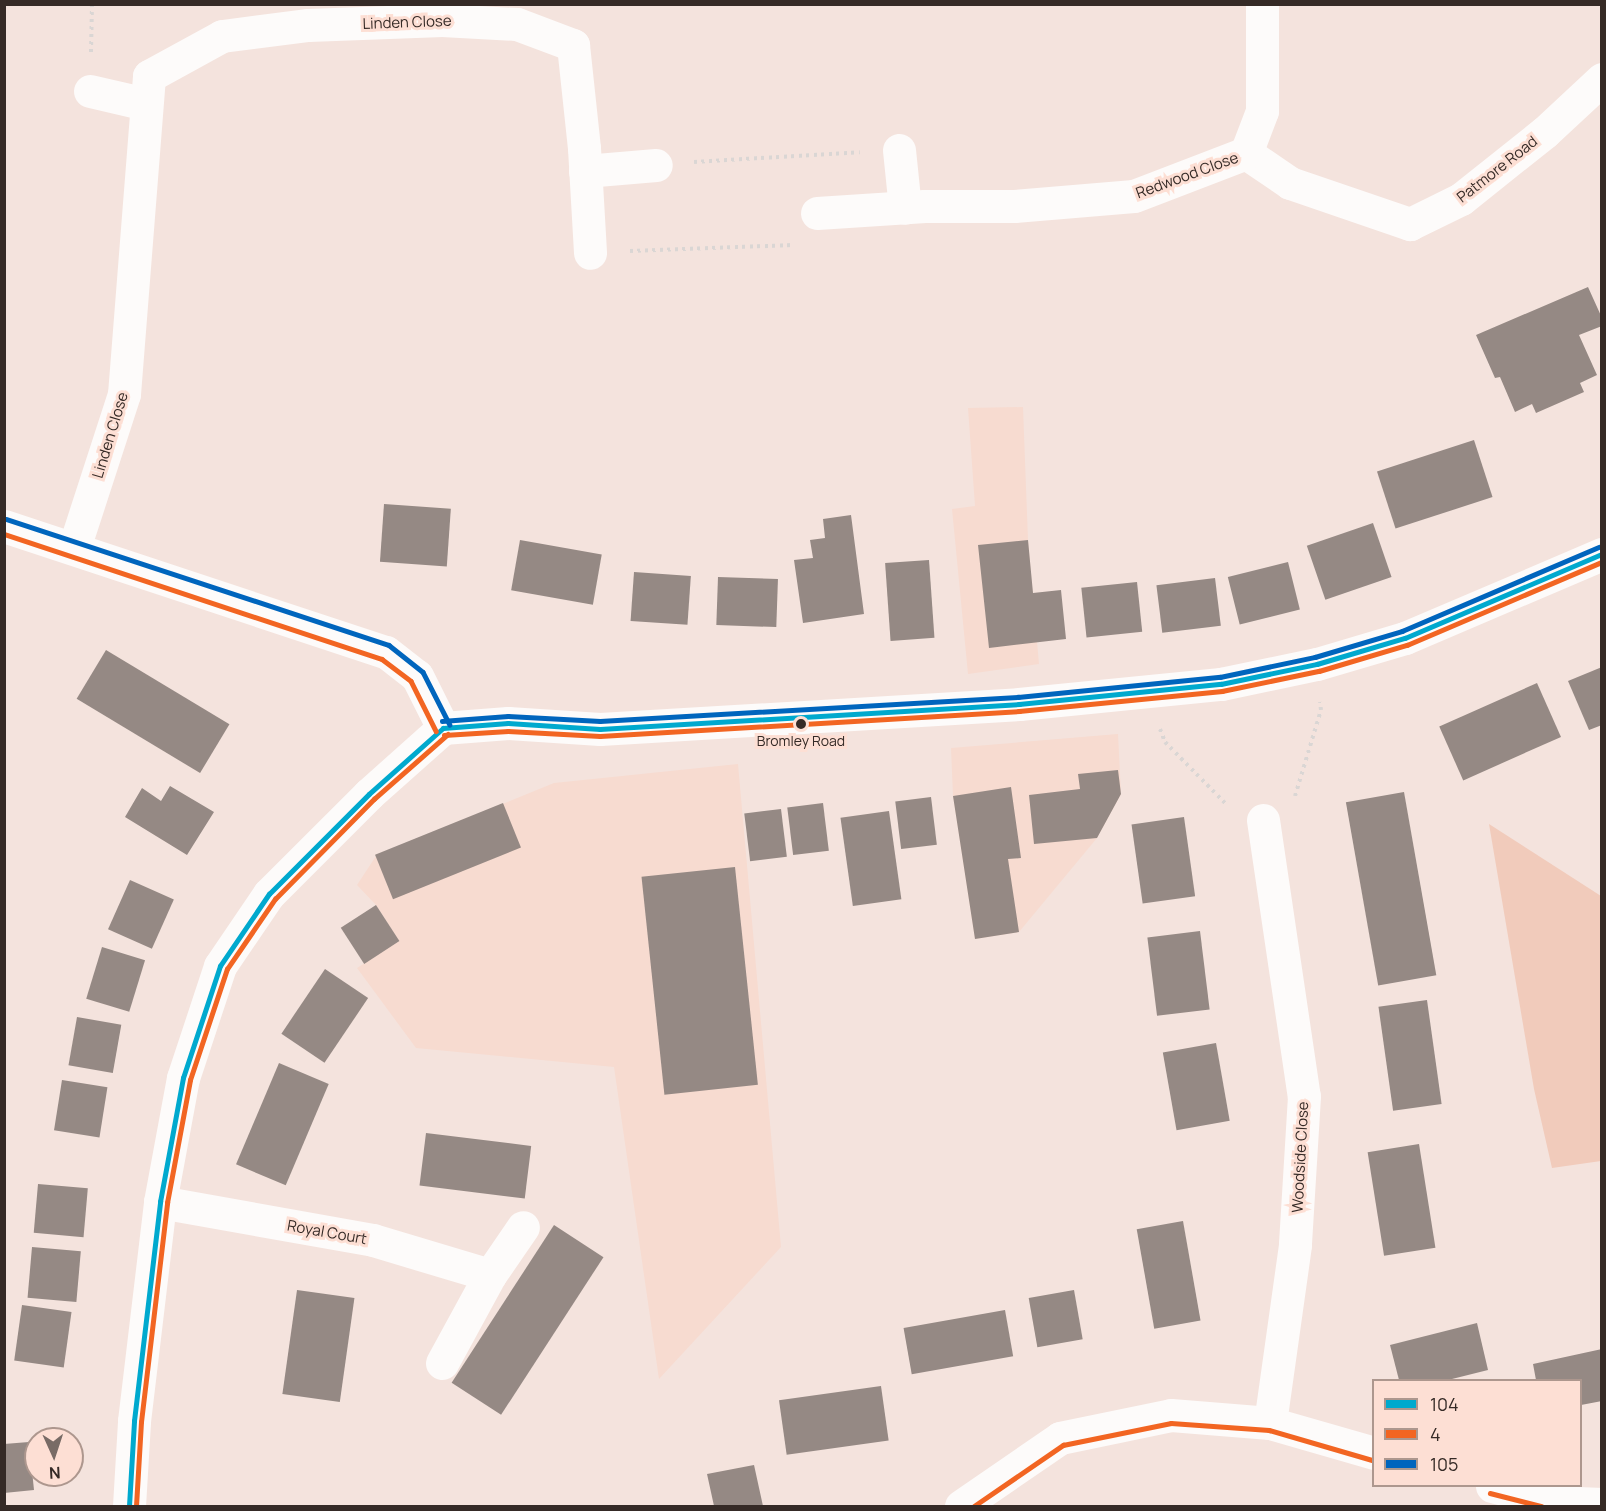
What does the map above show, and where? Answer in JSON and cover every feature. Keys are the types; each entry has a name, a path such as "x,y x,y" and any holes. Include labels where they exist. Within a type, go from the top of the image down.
{"street":[{"name":"Redwood Close","path":"817,213 905,208 1014,206 1134,196 1246,153 1262,111 1262,4"},
{"name":"Linden Close","path":"74,548 124,394 142,195 149,76 222,36 308,25 442,20 517,24 573,45 590,253"},
{"name":"Patmore Road","path":"1246,153 1290,183 1410,224 1461,199 1545,132 1602,78"},
{"path":"90,92 146,104"},
{"path":"900,150 905,208"},
{"path":"585,171 656,165"},
{"path":"4,526 386,652 417,676 443,728"},
{"path":"129,1506 134,1421 160,1202 183,1078 220,966 270,894 369,794 443,728 508,723 600,729 1019,704 1221,684 1317,664 1405,638 1602,554"},
{"name":"Woodside Close","path":"1263,820 1304,1096 1295,1245 1270,1423"},
{"name":"Royal Court","path":"160,1202 373,1240 490,1275"},
{"path":"442,1363 490,1275 524,1227"},
{"path":"961,1506 1060,1438 1171,1415 1270,1423 1372,1452"},
{"path":"1498,1487 1553,1502 1602,1504"}],"path":[{"path":"90,92 92,4"},
{"path":"656,165 900,150"},
{"path":"590,253 819,244 817,213"},
{"path":"1146,692 1165,742 1236,814 1263,820 1294,798 1321,710 1317,664"}],"shaded area":[{"path":"1023,407 1028,540 1039,664 968,674 952,509 975,506 968,408"},
{"path":"1118,734 1121,794 1097,838 1019,932 975,939 953,796 951,748"},
{"path":"738,764 781,1247 659,1379 614,1067 416,1048 357,968 399,941 376,905 357,885 376,856 554,783"},
{"path":"1489,824 1601,896 1601,1161 1552,1168 1534,1089"}],"building":[{"path":"1588,287 1602,318 1602,326 1579,335 1597,375 1580,383 1584,392 1536,413 1532,404 1515,412 1500,377 1495,378 1476,335"},
{"path":"1474,440 1493,497 1396,529 1377,472"},
{"path":"384,504 451,509 447,567 380,562"},
{"path":"851,515 864,614 803,623 794,560 813,558 810,540 825,538 823,519"},
{"path":"1373,523 1392,577 1325,600 1307,546"},
{"path":"520,540 602,554 593,605 511,590"},
{"path":"1028,540 1033,593 1061,590 1066,639 989,648 978,545"},
{"path":"929,560 934,638 891,641 885,563"},
{"path":"1288,562 1300,610 1240,625 1228,577"},
{"path":"634,572 691,576 687,625 631,621"},
{"path":"718,577 778,579 776,627 716,625"},
{"path":"1215,578 1221,626 1162,633 1156,585"},
{"path":"1137,582 1142,632 1087,638 1081,588"},
{"path":"106,650 229,724 200,773 77,699"},
{"path":"1602,667 1602,725 1589,730 1568,681"},
{"path":"1537,683 1561,737 1463,780 1439,727"},
{"path":"1118,770 1121,794 1097,838 1034,844 1029,795 1080,789 1078,774"},
{"path":"170,786 214,812 187,855 125,817 142,788 161,801"},
{"path":"1011,787 1021,858 1008,859 1019,932 975,939 953,796"},
{"path":"1404,792 1436,975 1378,985 1346,802"},
{"path":"931,797 937,845 901,849 895,801"},
{"path":"503,803 521,848 393,899 375,855"},
{"path":"823,803 829,851 793,855 787,807"},
{"path":"781,809 787,857 750,861 744,814"},
{"path":"889,811 901,899 853,906 840,818"},
{"path":"1184,817 1195,896 1143,904 1132,824"},
{"path":"735,867 758,1085 664,1095 642,877"},
{"path":"130,880 174,900 152,949 108,929"},
{"path":"376,905 399,941 364,964 341,928"},
{"path":"1200,931 1210,1009 1157,1016 1147,937"},
{"path":"102,947 145,960 129,1012 86,999"},
{"path":"325,969 368,998 324,1063 281,1034"},
{"path":"1427,1000 1442,1104 1393,1111 1378,1007"},
{"path":"77,1017 121,1025 113,1073 68,1065"},
{"path":"1216,1043 1230,1121 1177,1130 1163,1052"},
{"path":"279,1063 329,1084 286,1185 236,1164"},
{"path":"62,1080 107,1087 99,1138 54,1130"},
{"path":"426,1133 531,1146 525,1199 420,1186"},
{"path":"1419,1144 1435,1248 1384,1256 1368,1152"},
{"path":"38,1184 88,1188 84,1237 34,1233"},
{"path":"1183,1221 1201,1320 1154,1329 1137,1229"},
{"path":"554,1225 603,1257 501,1415 452,1383"},
{"path":"32,1247 81,1251 76,1302 28,1298"},
{"path":"297,1290 354,1298 340,1402 282,1394"},
{"path":"1074,1290 1083,1339 1037,1347 1029,1298"},
{"path":"22,1305 72,1312 64,1367 14,1360"},
{"path":"1005,1310 1013,1356 912,1374 904,1328"},
{"path":"1477,1323 1488,1370 1452,1379 1399,1379 1390,1345"},
{"path":"1602,1349 1602,1401 1582,1405 1582,1379 1536,1379 1533,1364"},
{"path":"881,1386 889,1440 787,1455 779,1400"},
{"path":"24,1442 24,1487 34,1487 34,1490 4,1493 4,1444"},
{"path":"754,1465 763,1506 714,1506 707,1474"}],"transit line":[{"name":"105","path":"6,519 389,645 423,672 450,725"},
{"name":"4","path":"4,534 382,659 411,681 436,731"},
{"name":"105","path":"442,721 508,716 600,721 1018,697 1220,677 1315,657 1402,631 1599,547"},
{"name":"104","path":"443,728 508,723 600,729 1019,704 1221,684 1317,664 1405,638 1602,554"},
{"name":"4","path":"444,735 508,731 600,736 1019,711 1222,691 1319,671 1407,645 1602,562"},
{"name":"104","path":"129,1506 134,1421 160,1202 183,1078 220,966 269,894 369,794 443,728"},
{"name":"4","path":"136,1506 141,1422 167,1203 190,1080 227,969 275,899 374,799 448,734"},
{"name":"4","path":"974,1506 1063,1445 1171,1423 1269,1430 1372,1460"},
{"name":"4","path":"1490,1493 1541,1506"}],"place":[{"name":"Bromley Road","path":"801,724"}]}
